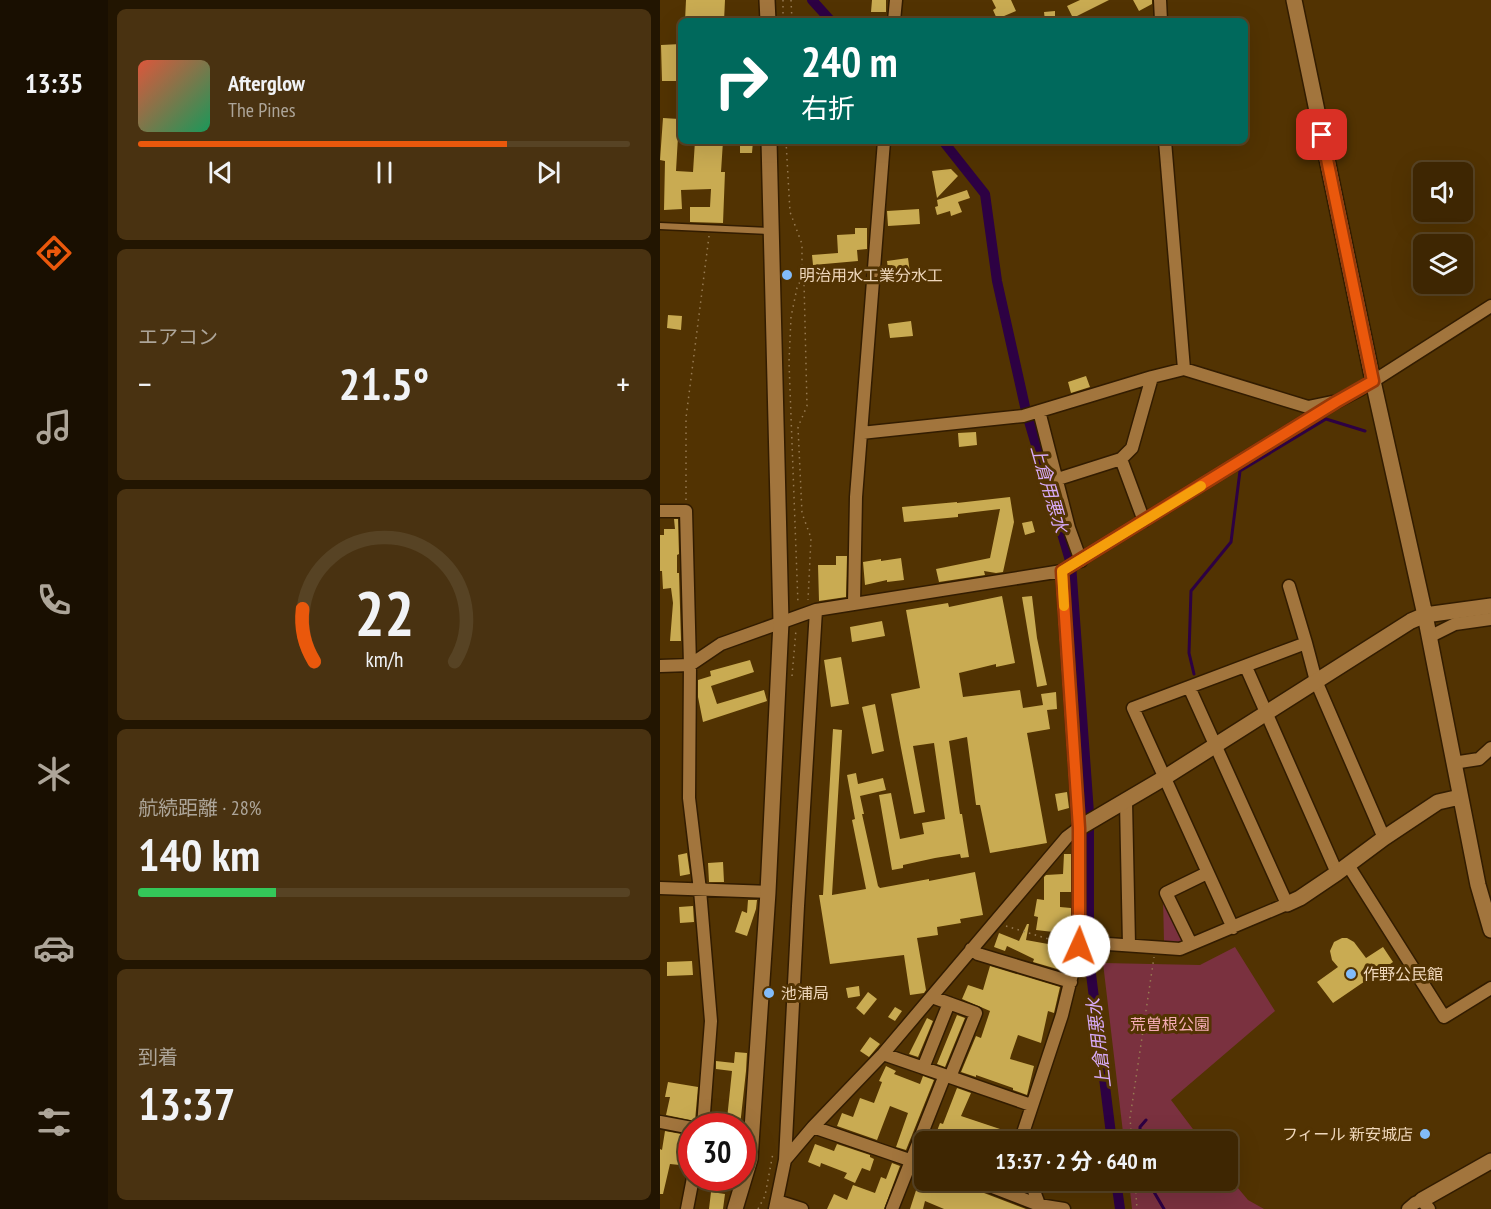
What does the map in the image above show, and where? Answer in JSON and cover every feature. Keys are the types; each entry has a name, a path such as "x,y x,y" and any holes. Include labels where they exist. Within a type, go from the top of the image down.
{"street":[{"path":"768,0 768,18"},
{"path":"894,18 896,0"},
{"path":"1160,0 1161,18"},
{"path":"1294,0 1373,381 1425,615 1478,885 1491,930"},
{"path":"735,1209 750,1159 768,892 781,622 769,144"},
{"path":"854,603 856,497 884,144"},
{"path":"1165,144 1184,369"},
{"path":"660,666 690,665 722,644 812,612 854,603 1062,571 1491,306"},
{"path":"861,433 1032,414 1184,369 1308,407 1336,402"},
{"path":"1058,478 1121,459 1132,448 1152,377"},
{"path":"1032,414 1058,478 1078,563"},
{"path":"1121,459 1144,521"},
{"path":"660,511 686,510 690,665 689,798 700,890 711,1022 704,1113"},
{"path":"1023,1131 1062,1015 1079,944 1086,825 1062,571"},
{"path":"1288,586 1316,681 1384,838"},
{"path":"785,1160 813,1127 883,1054 1067,837 1267,714 1411,621 1425,615 1491,606"},
{"path":"802,1209 776,1205 785,1160 812,612"},
{"path":"1429,637 1455,624 1491,620"},
{"path":"1233,928 1133,708 1306,643"},
{"path":"1246,667 1343,869 1444,1017 1491,988"},
{"path":"1189,687 1287,904"},
{"path":"1453,763 1479,759 1491,748"},
{"path":"1079,944 1096,942 1180,949 1300,898 1437,802 1460,797"},
{"path":"1126,802 1129,945"},
{"path":"1191,944 1166,893 1208,873"},
{"path":"660,888 768,892"},
{"path":"971,949 978,954 1071,982"},
{"path":"929,1131 947,1076 976,1013 932,997"},
{"path":"923,1068 949,1003"},
{"path":"883,1054 1031,1105"},
{"path":"660,1122 678,1125"},
{"path":"813,1127 914,1163"},
{"path":"1408,1209 1414,1203 1425,1204 1491,1161"},
{"path":"892,1209 914,1171"},
{"path":"687,1209 690,1191"},
{"path":"1000,1191 1040,1208 1064,1209"},
{"path":"1033,1191 1040,1208"}],"lane":[{"path":"660,226 770,231"}],"path":[{"path":"783,0 783,18"},
{"path":"791,0 792,18"},
{"path":"686,510 686,418 710,230"},
{"path":"802,277 804,282 807,406 798,427 802,513 811,538 812,612"},
{"path":"994,922 1066,945 1079,944"},
{"path":"1131,1131 1130,1118 1156,948"},
{"path":"758,1209 765,1196 773,1151"},
{"path":"1136,1191 1137,1209"}],"green space":[{"path":"1163,898 1187,941 1164,942"},
{"name":"荒曽根公園","path":"1235,947 1275,1011 1171,1100 1194,1131 1123,1131 1103,963 1200,965"},
{"path":"1238,1188 1248,1200 1264,1209 1132,1209 1130,1191 1238,1191"}],"building":[{"path":"686,0 725,0 724,18 685,18"},
{"path":"872,0 886,0 886,12 871,12"},
{"path":"992,0 1011,0 1016,11 997,18 993,10 996,8"},
{"path":"1080,0 1109,0 1073,18 1067,6"},
{"path":"1133,0 1152,0 1152,4 1139,11"},
{"path":"1055,11 1055,18 1045,18 1044,12"},
{"path":"678,44 678,81 662,81 661,45"},
{"path":"663,118 678,119 676,171 693,172 695,144 723,144 721,172 725,172 723,223 690,222 690,207 710,207 711,189 681,190 682,209 664,210 665,161 660,160"},
{"path":"740,144 753,144 752,153 740,153"},
{"path":"951,169 958,176 937,198 932,171"},
{"path":"967,190 970,198 958,202 962,212 951,216 950,211 937,215 935,207 938,206 937,200"},
{"path":"919,209 920,224 888,226 887,211"},
{"path":"855,228 867,228 867,249 857,250 858,261 813,265 812,255 838,253 837,235 855,234"},
{"path":"908,258 910,273 889,276 887,261"},
{"path":"668,315 682,316 681,330 667,328"},
{"path":"911,321 913,336 890,338 888,324"},
{"path":"1086,376 1090,387 1071,393 1068,382"},
{"path":"976,432 977,445 959,447 958,433"},
{"path":"1010,497 1014,522 1003,572 984,571 985,575 939,582 936,569 990,558 1000,509 958,514 958,517 904,522 902,507"},
{"path":"674,519 678,519 677,573 679,573 681,641 670,641 673,603 671,588 663,589 662,571 660,571 660,535 664,535 664,529 675,529"},
{"path":"1032,521 1035,532 1025,535 1022,523"},
{"path":"836,556 847,556 846,597 819,601 818,565 836,565"},
{"path":"901,558 904,580 887,582 887,580 865,585 863,562"},
{"path":"1002,596 1015,663 996,667 996,664 959,673 963,697 1020,690 1023,708 1043,705 1041,694 1056,692 1057,709 1047,710 1050,729 1027,733 1047,843 990,853 980,805 976,805 967,737 949,741 969,857 961,858 960,854 935,858 903,865 903,868 892,870 879,795 891,793 900,839 924,834 922,823 945,819 934,743 913,746 925,812 914,814 901,748 891,694 920,688 906,610 948,603 949,607"},
{"path":"1032,596 1037,638 1047,685 1037,687 1022,597"},
{"path":"882,621 885,636 852,642 850,627"},
{"path":"841,657 849,704 831,707 824,660"},
{"path":"750,660 754,672 711,686 717,704 764,690 767,701 703,722 698,697 698,680 711,676 710,671"},
{"path":"875,704 884,751 872,754 862,707"},
{"path":"833,729 842,730 832,895 866,889 852,820 855,819 847,775 856,773 858,784 883,778 886,790 860,796 864,814 862,814 880,888 975,872 983,915 960,919 961,923 937,927 938,935 917,938 926,990 924,993 910,995 904,955 830,964 819,895 823,895"},
{"path":"1067,792 1069,808 1058,811 1055,794"},
{"path":"687,853 690,874 680,876 678,855"},
{"path":"1064,854 1071,854 1071,892 1060,892 1060,907 1071,908 1071,934 1036,930 1038,917 1034,916 1037,899 1044,900 1044,877 1063,874"},
{"path":"723,862 724,882 709,882 708,863"},
{"path":"748,900 757,900 747,936 735,932 742,911 747,913"},
{"path":"693,906 694,922 680,923 679,907"},
{"path":"1029,924 1026,940 1070,948 1064,971 1033,962 1034,959 1007,946 1005,951 994,947 999,933 1019,941"},
{"name":"作野公民館","path":"1342,938 1354,942 1366,958 1383,947 1393,962 1333,1003 1317,982 1338,967 1332,960 1330,951 1334,942"},
{"path":"692,961 693,975 667,976 667,962"},
{"path":"990,966 1060,987 1054,1013 1048,1011 1041,1043 1018,1035 1011,1055 1010,1059 1034,1066 1027,1095 976,1075 976,1077 961,1072 976,1036 981,1038 990,1011 962,999 968,985 983,990"},
{"path":"859,986 860,996 848,998 846,988"},
{"path":"868,992 877,999 864,1015 856,1008"},
{"path":"895,1007 902,1011 895,1021 888,1017"},
{"path":"957,1015 965,1018 945,1067 937,1064"},
{"path":"927,1018 933,1021 918,1057 909,1054"},
{"path":"870,1037 880,1044 869,1057 860,1051"},
{"path":"735,1052 747,1053 741,1113 728,1113 732,1071 716,1069 716,1061 734,1063"},
{"path":"886,1066 896,1071 894,1074 920,1084 923,1076 934,1080 906,1150 896,1147 908,1113 890,1106 877,1140 837,1126 842,1113 853,1117 860,1098 874,1103 882,1082 879,1081"},
{"path":"668,1082 698,1087 696,1113 678,1113 678,1117 666,1115 670,1097 665,1097"},
{"path":"957,1088 971,1093 961,1116 1000,1129 999,1131 937,1131 940,1123 943,1124"},
{"path":"665,1131 678,1133 678,1165 670,1164 663,1194 660,1194 660,1149 662,1150"},
{"path":"815,1144 834,1151 837,1144 870,1155 874,1159 870,1171 862,1168 855,1183 844,1178 847,1173 821,1163 820,1167 808,1162"},
{"path":"892,1163 900,1166 884,1209 827,1209 834,1194 847,1200 853,1185 875,1193 881,1177 886,1179"},
{"path":"916,1191 979,1191 1026,1209 944,1209 925,1201 923,1209 910,1209"},
{"path":"711,1192 725,1194 723,1209 709,1209"}],"waterway":[{"name":"上倉用悪水","path":"812,0 828,18"},
{"name":"上倉用悪水","path":"945,144 985,194 997,281 1026,411 1071,564 1089,813 1089,958 1111,1131"},
{"path":"1194,674 1189,653 1191,591 1231,542 1240,471 1326,419 1365,431"},
{"path":"1140,1131 1140,1127 1146,1120"},
{"name":"上倉用悪水","path":"1118,1191 1120,1209"},
{"path":"1153,1191 1164,1209"}],"slow traffic":[{"path":"1064,606 1062,571 1201,486"}],"place":[{"name":"明治用水工業分水工","path":"787,275"},
{"name":"作野公民館","path":"1351,974"},
{"name":"池浦局","path":"769,993"},
{"name":"フィール 新安城店","path":"1425,1134"}],"route":[{"path":"1079,946 1079,828 1062,571 1373,381 1322,135"}]}
